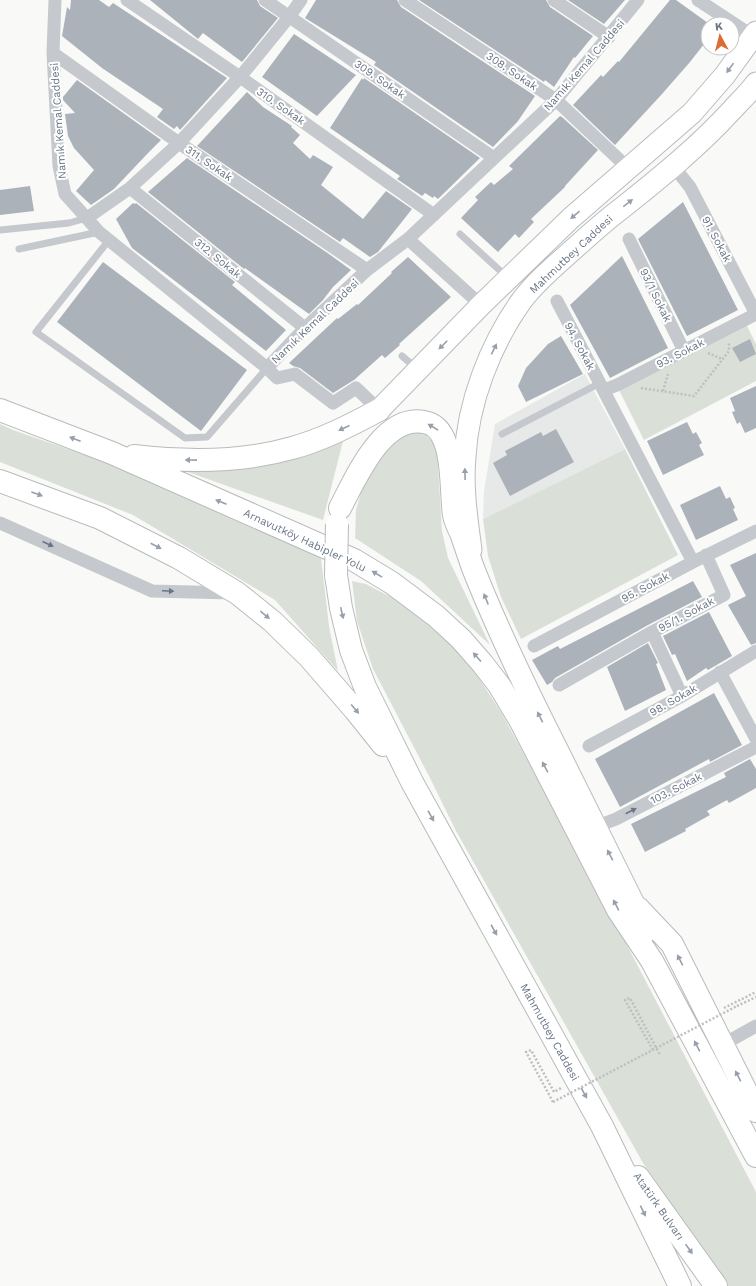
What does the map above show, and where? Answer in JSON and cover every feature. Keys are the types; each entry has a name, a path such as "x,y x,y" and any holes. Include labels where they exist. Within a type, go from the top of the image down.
{"highway":[{"name":"Arnavutköy Habipler Yolu","path":"0,410 112,453 354,560 392,583 436,616 461,639 482,663 499,686 520,720 618,910 652,961"},
{"path":"112,453 164,460 235,459 262,455 293,448 328,435 379,410"},
{"path":"379,410 362,441 346,482 339,516 336,575 341,608 351,650 365,687 412,782"},
{"path":"339,516 363,466 378,444 394,429 406,423 417,422 429,424 438,429 445,440 449,458 454,516 497,626 633,903 652,961 756,1156"},
{"path":"0,481 100,518 180,558 237,593 272,621 309,657 355,710 412,782"},
{"name":"Mahmutbey Caddesi","path":"412,782 602,1126 680,1286"},
{"path":"563,802 596,827"},
{"path":"633,903 672,944 722,1045 756,1109"},
{"name":"Atatürk Bulvarı","path":"602,1126 716,1286"}],"main road":[{"path":"379,410 481,305 570,218 692,113 725,75 754,34"},
{"name":"Mahmutbey Caddesi","path":"474,568 466,507 464,458 470,416 486,364 507,324 523,299 542,277 604,222 674,167 716,128 756,83"}],"street":[{"name":"Namık Kemal Caddesi","path":"55,0 53,53 59,166 64,194 104,236 267,368 306,328 367,270 408,240 556,100 638,0"},
{"name":"310. Sokak","path":"127,0 240,77 434,215"},
{"name":"309. Sokak","path":"266,0 494,158"},
{"path":"87,218 130,188 179,143 240,77 301,0"},
{"name":"308. Sokak","path":"405,0 556,100 628,168"},
{"path":"554,0 609,37"},
{"path":"698,0 754,34"},
{"name":"311. Sokak","path":"53,53 179,143 367,270"},
{"name":"91. Sokak","path":"674,167 690,187 753,298 756,314"},
{"name":"312. Sokak","path":"130,188 306,328"},
{"name":"93/1 Sokak","path":"629,239 684,351"},
{"path":"408,240 481,305"},
{"name":"94. Sokak","path":"557,301 693,562"},
{"name":"93. Sokak","path":"602,386 617,385 756,314"},
{"path":"267,368 277,378 295,374 333,403 356,388 379,410"},
{"path":"0,522 152,590 237,593"},
{"name":"95. Sokak","path":"534,646 706,555 756,531"},
{"name":"95/1. Sokak","path":"559,685 652,632 724,595 706,555"},
{"name":"95/1. Sokak","path":"652,632 682,696"},
{"name":"98. Sokak","path":"589,746 682,696 756,650"},
{"path":"720,672 756,739"},
{"name":"103. Sokak","path":"596,827 616,819 756,747"},
{"path":"722,1045 756,1026"}],"lane":[{"path":"0,230 69,223 87,218"},
{"path":"460,234 508,279"},
{"path":"19,249 104,236"},
{"path":"104,236 36,332 185,438 207,437 267,368"},
{"path":"402,356 417,370"},
{"path":"502,434 602,386"}],"path":[{"path":"617,385 694,396 729,351 728,328"},
{"path":"730,1005 756,992"},
{"path":"554,1092 531,1050 526,1052 553,1102 756,997"},
{"path":"653,1050 625,1000 630,998 660,1055"}],"shaded area":[{"path":"746,324 756,344 756,381 644,440 619,390"},
{"path":"585,374 625,449 483,519 484,491 495,424"},
{"path":"0,424 13,430 119,467 286,538 321,558 329,626 338,671 275,600 133,515 0,462"},
{"path":"413,431 421,433 427,437 437,449 442,531 448,558 490,645 421,581 355,538 356,510 367,472 386,445"},
{"path":"343,441 323,520 182,470 300,455"},
{"path":"625,449 678,555 521,639 501,597 488,556 483,519"},
{"path":"352,581 366,584 406,605 452,643 475,672 502,714 561,819 756,1192 756,1286 728,1286 705,1256 643,1163 456,831 373,669 357,621"}],"building":[{"path":"71,0 99,0 109,7 113,3 227,78 180,130 177,126 174,129 157,117 163,109 102,68 62,36 67,7 70,10"},
{"path":"150,0 257,0 260,6 278,18 242,62 203,33 198,39"},
{"path":"316,0 397,0 401,7 535,96 518,121 493,147 374,65 376,62 305,18"},
{"path":"419,0 546,0 550,7 593,36 575,58 574,57 554,87 545,80 544,82"},
{"path":"568,0 625,0 604,24"},
{"path":"670,0 676,0 700,17 700,49 662,94 615,145 573,105 601,75 603,77 618,61 619,62"},
{"path":"294,34 356,75 317,116 262,77"},
{"path":"362,78 480,158 438,199 425,193 422,196 397,179 400,176 330,128"},
{"path":"77,80 161,140 114,189 91,205 76,191 94,170 74,148 68,136 65,114 75,113 63,100 63,97"},
{"path":"247,92 263,107 292,126 291,127 300,135 293,143 310,159 313,155 333,167 321,185 363,219 386,191 412,209 378,252 370,257 343,238 340,242 197,146"},
{"path":"560,116 598,150 565,187 531,219 534,222 519,238 515,234 498,252 461,218 478,200 475,197 491,182 494,185 513,169 509,166"},
{"path":"187,158 351,270 333,287 309,314 245,268 244,269 148,192"},
{"path":"30,186 34,211 0,215 0,190"},
{"path":"683,202 738,310 687,336 638,239"},
{"path":"133,203 136,203 235,282 232,285 286,330 266,351 132,248 116,219"},
{"path":"622,256 668,348 610,378 570,305"},
{"path":"408,257 451,297 399,344 400,345 385,358 382,355 354,380 333,393 300,368 289,363 337,318 338,319 357,304 358,305"},
{"path":"103,262 247,370 201,431 57,322"},
{"path":"561,336 583,374 526,402 518,386 526,368 548,344"},
{"path":"750,339 756,354 740,362 732,348"},
{"path":"756,386 756,428 745,433 740,422 737,424 732,412 735,411 730,398"},
{"path":"687,422 693,434 696,432 702,443 699,445 704,455 663,475 647,441"},
{"path":"556,429 574,462 510,496 493,463 507,455 505,451 541,432 543,436"},
{"path":"720,486 726,499 730,497 738,520 696,540 680,505"},
{"path":"756,553 756,643 751,645 728,605 746,596 730,565"},
{"path":"693,581 702,597 648,625 555,678 547,685 532,660 558,646 560,649"},
{"path":"709,612 732,656 708,670 706,668 687,681 675,654 672,655 663,636"},
{"path":"648,643 658,663 656,664 666,690 625,711 607,667"},
{"path":"714,693 742,745 710,762 709,759 620,807 595,759"},
{"path":"750,759 756,769 756,788 729,803 727,800 707,811 710,815 685,829 686,831 645,852 631,824 726,777 724,773"}]}
